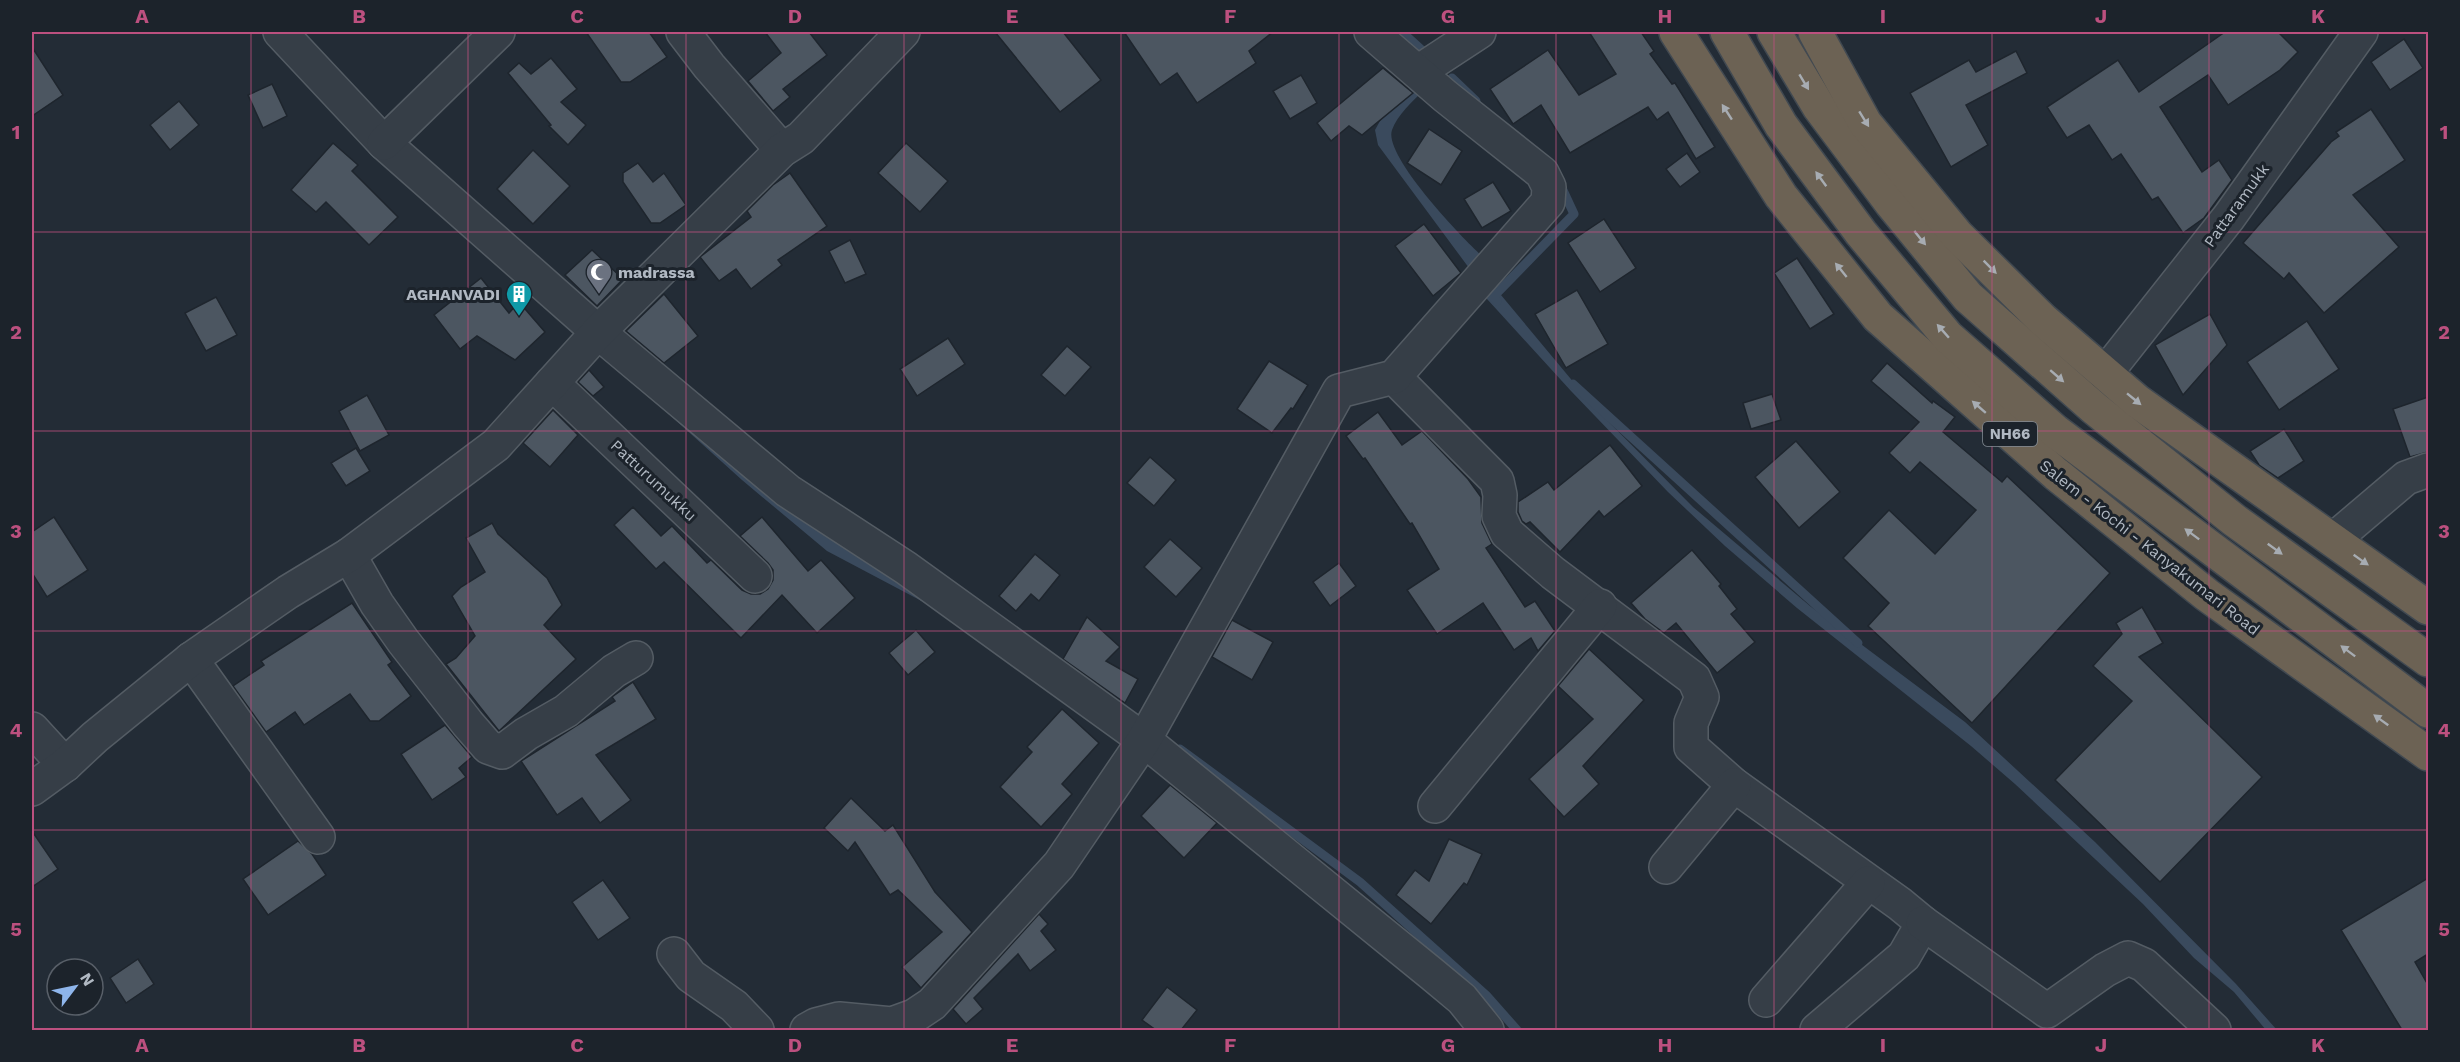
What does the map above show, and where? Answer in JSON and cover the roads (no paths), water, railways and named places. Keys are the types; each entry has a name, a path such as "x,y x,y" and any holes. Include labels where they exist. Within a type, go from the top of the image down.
{"highway":[{"name":"Salem - Kochi - Kanyakumari Road","path":"1676,32 1781,196 1878,316 2056,474 2198,588 2428,754"},
{"path":"1727,32 1781,125 1861,233 1948,337 2055,431 2428,711"},
{"path":"1774,32 1819,107 1891,203 1968,297 2094,408 2234,520 2428,660"},
{"path":"1815,32 1865,123 1957,235 2043,320 2146,408 2428,608"}],"street":[{"path":"280,32 384,143 598,332 788,491 906,568 1144,740 1462,999 1487,1030"},
{"path":"384,143 498,32"},
{"path":"683,32 709,66 782,150"},
{"path":"32,789 65,765 95,737 191,659 288,592 349,555 496,445 598,332 782,150 801,138 903,32"},
{"path":"807,1030 816,1025 839,1019 892,1024 914,1016 932,1004 1059,865 1144,740 1339,391 1395,377 1548,202 1549,187 1542,173 1371,32"},
{"path":"1418,72 1479,32"},
{"name":"Pattaramukk","path":"2105,374 2229,217 2361,32"},
{"path":"1395,377 1497,480 1500,495 1499,516 1507,533 1553,573 1600,606 1694,679 1702,697 1690,723 1691,747 1734,785 2048,1011 2105,969 2128,958 2144,965 2214,1030"},
{"name":"Patturumukku","path":"552,383 755,576"},
{"path":"2333,540 2406,478 2428,470"},
{"path":"349,555 377,604 403,641 488,747 502,752 526,734 566,711 614,671 636,658"},
{"path":"1435,806 1600,606"},
{"path":"191,659 318,837"},
{"path":"32,729 65,765"},
{"path":"1665,867 1734,785"},
{"path":"1766,1000 1869,883"},
{"path":"1817,1030 1904,956 1923,923"},
{"path":"674,954 691,976 734,1006 757,1030"}],"water":[{"path":"1415,83 1424,90 1398,119 1392,130 1392,142 1411,176 1457,231 1481,255 1469,268 1378,145 1375,130 1380,121"},
{"path":"1488,276 1501,295 1595,408 1693,507 1810,606 1965,722 2095,842 2236,984 2277,1030 2266,1030 2234,992 2194,958 2143,904 2015,784 1971,746 1797,608 1725,546 1668,492 1477,288"},
{"path":"601,353 795,512 931,606 827,551 742,480"}],"waterway":[{"path":"1402,32 1424,52"},
{"path":"1452,78 1476,101"},
{"path":"1497,301 1493,297 1574,214 1561,186"},
{"path":"1573,384 1858,643"},
{"path":"1180,749 1360,882 1486,995 1517,1030"}],"place":[{"name":"madrassa","path":"599,295"},
{"name":"AGHANVADI","path":"519,317"}]}
